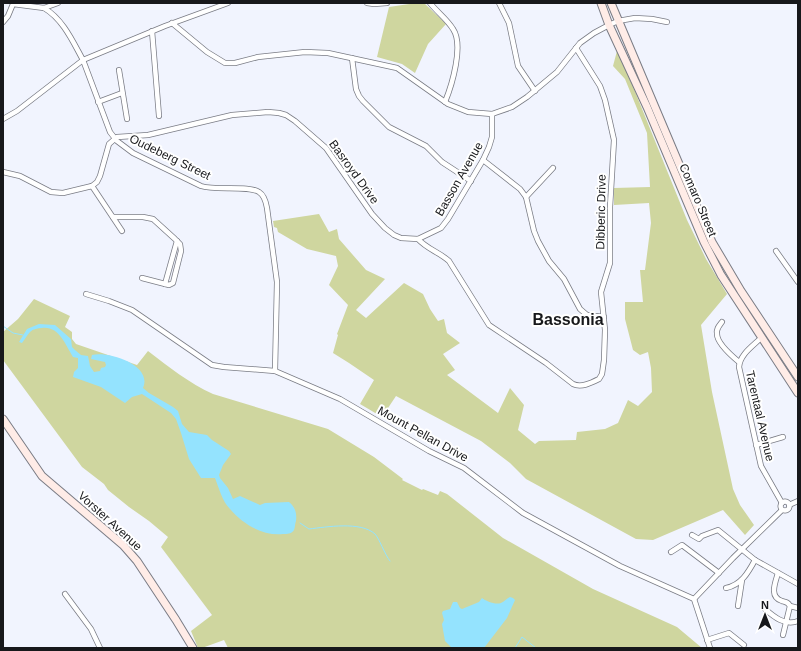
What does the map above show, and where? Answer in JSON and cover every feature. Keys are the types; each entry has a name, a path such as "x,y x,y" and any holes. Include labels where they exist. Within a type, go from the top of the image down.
{"street":[{"path":"3,22 8,16 12,3 44,8 58,3"},
{"path":"3,119 17,111 83,60 172,23 228,3"},
{"path":"368,3 387,3"},
{"path":"430,3 453,28 457,38 457,51 453,78 444,102"},
{"path":"499,3 509,23 518,66 535,91"},
{"name":"Comaro Street","path":"601,3 609,25 647,108 704,242 721,275 798,393"},
{"name":"Comaro Street","path":"611,3 646,82 712,242 741,292 798,377"},
{"name":"Oudeberg Street","path":"44,8 57,18 83,60 110,132 122,145 133,152 204,187 252,189 258,191 262,195 267,208 276,272 276,372"},
{"path":"172,23 210,55 227,63 235,63 262,56 324,52 393,67 401,70 444,102 468,112 492,114 512,107 535,91 557,72 576,48 590,36 609,25 618,21 644,18 667,22"},
{"path":"152,31 159,116"},
{"name":"Dibberic Drive","path":"576,48 600,86 605,100 614,140 610,207 610,263 601,290 605,344 603,372 601,378 595,381"},
{"path":"352,58 356,89 363,101 389,127 426,146 442,162 470,182"},
{"path":"119,70 127,119"},
{"path":"98,102 122,92"},
{"name":"Basroyd Drive","path":"114,138 120,136 152,134 232,115 268,112 282,114 295,121 326,148 372,214 385,228 394,235 402,238 411,240 418,239 425,246 440,254 452,264 489,325 546,363 575,385 582,385 595,381"},
{"name":"Basson Avenue","path":"418,239 443,226 470,182 483,160 492,139 492,114"},
{"path":"3,172 20,176 55,194 92,186 98,180 108,147 114,138"},
{"path":"483,160 520,189 526,197 534,231 538,241 550,261 566,282 583,313 587,315 604,317"},
{"path":"526,197 553,168"},
{"path":"92,186 122,231"},
{"path":"113,217 143,217 153,219 180,244 181,251 173,284 169,285 142,278"},
{"path":"776,251 798,282"},
{"name":"Mount Pellan Drive","path":"86,294 132,310 212,365 276,372 340,399 429,451 464,468 523,513 620,566 694,599"},
{"path":"722,322 717,330 717,336 728,352 739,362"},
{"name":"Tarentaal Avenue","path":"762,337 743,355 739,362 739,369 762,470 782,503"},
{"name":"Vorster Avenue","path":"3,419 40,474 123,545 137,560 193,648"},
{"path":"756,445 784,437"},
{"path":"782,510 780,506 782,503 786,502 789,504 798,501"},
{"path":"710,648 694,599 782,510 788,510 789,504"},
{"path":"692,535 699,539 702,536 718,530 755,560 798,584"},
{"path":"671,552 682,545 719,573"},
{"path":"726,588 734,586 742,579 750,570 755,560"},
{"path":"778,573 774,595 777,599 788,603 790,606 798,608"},
{"path":"738,606 742,579"},
{"path":"65,594 90,630 100,648"},
{"path":"784,635 790,606"},
{"path":"765,609 773,616 786,622 794,623 798,621"},
{"path":"707,640 729,633 744,645"}],"green space":[{"path":"424,3 446,24 428,44 415,73 402,64 377,57 389,7"},
{"path":"617,51 687,220 706,259 727,294 701,325 712,392 733,489 740,505 754,525 745,535 723,510 653,540 636,539 526,479 510,463 481,441 396,396 382,417 360,404 374,380 333,353 337,334 348,305 329,285 338,266 336,256 307,249 278,232 277,228 274,227 273,221 319,214 329,232 337,229 339,239 366,270 385,279 356,310 366,318 404,283 423,294 438,321 444,319 447,333 460,343 443,354 455,370 447,375 498,413 510,388 524,405 518,430 535,444 539,441 576,440 577,432 605,429 618,423 628,400 638,406 652,392 651,368 648,352 640,355 633,350 625,319 625,302 643,302 640,270 645,270 651,223 649,203 614,205 614,188 650,187 647,133 625,79 613,66"},
{"path":"34,299 70,316 65,327 72,332 72,339 76,344 137,365 148,351 187,380 213,394 328,429 374,457 403,479 402,480 422,490 423,489 438,495 440,491 447,494 503,538 593,589 677,627 702,648 228,648 224,640 198,648 191,631 212,615 161,547 168,537 108,490 104,484 82,467 3,360 3,332 18,319"}],"water":[{"path":"39,324 55,325 71,339 72,347 75,350 81,355 88,356 90,366 94,372 100,371 101,368 105,367 106,365 105,362 91,359 92,355 99,354 109,355 128,361 136,366 142,373 144,380 143,388 178,411 182,424 189,432 207,435 229,451 231,454 223,465 219,475 228,488 233,499 240,496 260,505 265,503 289,502 294,508 296,515 293,531 286,534 268,533 260,531 241,520 225,502 215,478 201,478 189,459 176,419 171,413 142,394 132,397 125,403 101,387 73,377 74,372 78,368 78,358 73,357 61,337 53,330 48,328 34,329 22,343 19,342 27,329"},
{"path":"510,597 515,600 507,618 484,648 452,648 445,641 442,624 444,620 442,613 443,611 450,609 453,602 457,602 462,609 479,602 482,598 491,602 499,603"}],"waterway":[{"path":"3,326 13,333 23,335"},
{"path":"300,523 309,529 352,526 369,530 377,536 390,561"},
{"path":"515,648 522,637 536,648"}],"district":[{"name":"Bassonia","path":"568,319"}]}
